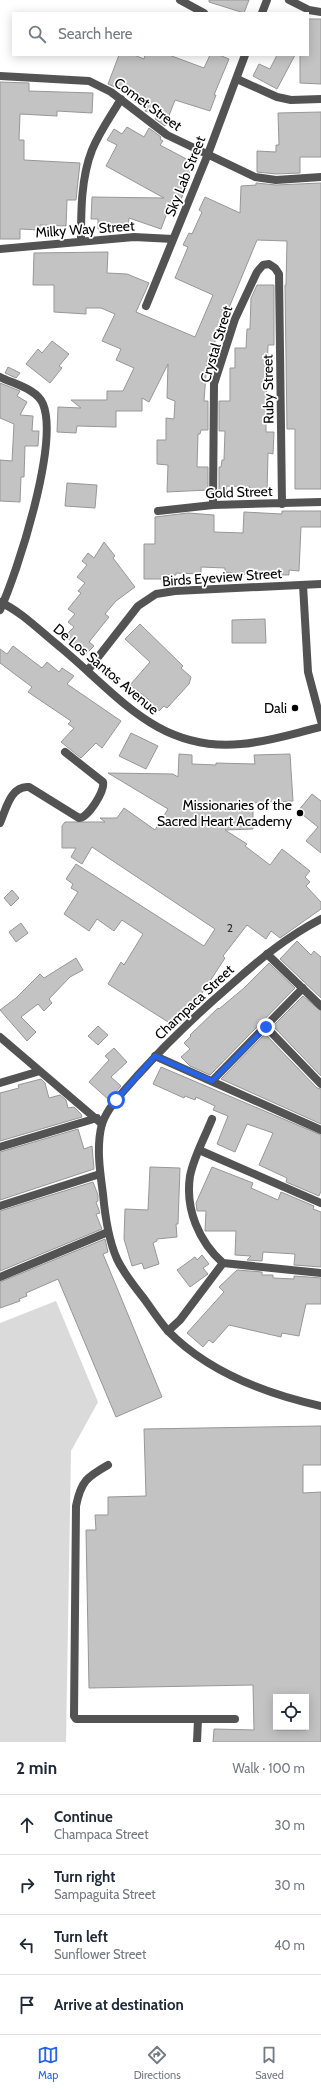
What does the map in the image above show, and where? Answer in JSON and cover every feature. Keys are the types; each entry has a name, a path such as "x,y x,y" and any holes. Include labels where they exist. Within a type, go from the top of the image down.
{"street":[{"path":"180,0 202,12"},
{"path":"262,12 267,0"},
{"path":"288,0 309,10 321,12"},
{"name":"Sky Lab Street","path":"146,306 208,154 245,56"},
{"name":"Comet Street","path":"0,76 89,81 111,92 167,135 255,177 276,180 321,177"},
{"path":"237,78 277,97 291,100 321,99"},
{"path":"81,241 81,204 92,151 101,131 121,99"},
{"name":"Milky Way Street","path":"0,249 134,237 173,239"},
{"name":"Crystal Street","path":"213,505 214,384 235,319 257,272 263,265 269,264 275,268 279,274"},
{"name":"Ruby Street","path":"279,274 282,504"},
{"path":"0,377 34,393 42,403 47,419 44,467 29,527 1,605"},
{"name":"Gold Street","path":"158,511 213,505 321,502"},
{"name":"Birds Eyeview Street","path":"88,670 138,606 156,594 175,591 321,584"},
{"path":"303,585 308,672 321,721"},
{"name":"De Los Santos Avenue","path":"1,605 22,616 88,670 143,719 167,733 197,742 225,745 245,744 321,727"},
{"path":"0,823 10,799 17,789 22,786 29,787 79,818 86,815 103,790 103,782 65,752"},
{"name":"Champaca Street","path":"321,919 300,930 267,954 202,1010 155,1056 116,1100 100,1121 99,1146 100,1174 108,1232 118,1260 128,1277 168,1331 196,1354 243,1382 290,1399 321,1406"},
{"path":"267,954 321,1006"},
{"path":"212,1081 303,988"},
{"path":"266,1027 321,1084"},
{"path":"0,1037 100,1121"},
{"path":"155,1056 321,1130"},
{"path":"0,1083 40,1071"},
{"path":"212,1119 190,1175 189,1198 193,1220 201,1237 212,1253 223,1263 321,1273"},
{"path":"0,1147 100,1121"},
{"path":"199,1150 321,1203"},
{"path":"0,1206 100,1174"},
{"path":"0,1277 108,1232"},
{"path":"168,1331 180,1320 223,1263"},
{"path":"108,1465 88,1477 80,1490 76,1506 74,1716 76,1719 235,1719"},
{"path":"197,1742 198,1719"}],"shaded area":[{"path":"56,1301 98,1402 71,1451 66,1742 0,1742 0,1323"}],"building":[{"path":"209,0 249,0 244,12 209,2"},
{"path":"309,19 321,19 321,84 300,83 300,56 309,56"},
{"path":"119,56 136,56 144,59 145,56 172,56 204,68 210,56 222,56 229,59 214,95 216,95 210,111 175,100 165,126 155,119 157,115 145,111 146,107 133,101 135,96 108,84"},
{"path":"276,56 294,56 277,89 253,76 259,64 270,69"},
{"path":"0,82 29,83 29,91 93,93 92,113 57,111 57,116 20,114 19,140 24,140 24,160 80,163 76,200 67,200 66,226 40,225 40,230 20,229 20,239 0,239"},
{"path":"321,112 321,157 300,157 300,173 276,174 257,172 257,151 276,152 276,145 279,145 278,113"},
{"path":"127,127 144,137 149,128 161,137 160,139 163,141 160,145 194,163 182,188 185,189 175,215 167,213 161,229 129,218 128,229 98,229 98,219 91,219 92,197 164,198 106,166 117,145 107,140 114,129 122,134"},
{"path":"256,183 276,185 321,183 321,489 295,489 295,429 287,429 285,285 287,241 257,240 207,361 204,401 208,401 208,430 201,430 200,434 198,434 197,467 208,467 208,490 167,492 168,465 157,464 157,440 166,440 166,418 174,419 175,401 167,398 168,364 149,402 142,398 142,411 116,411 116,427 77,426 76,433 57,432 58,407 81,408 71,400 107,400 107,391 123,391 134,368 116,360 121,349 102,341 115,314 101,308 86,308 86,314 54,312 54,285 33,285 34,253 108,252 107,273 127,274 149,283 136,312 195,337 213,295 175,278 188,247 183,245 189,233 192,234 202,212 199,210 205,197 240,213 241,186 256,185"},
{"path":"257,285 274,285 274,345 268,345 266,432 274,432 273,454 268,453 267,492 249,492 250,487 227,486 226,491 219,491 219,467 221,467 222,460 224,460 225,431 219,431 219,401 230,401 230,368 235,368 235,348 246,348 247,329 250,329 251,298"},
{"path":"52,341 69,354 59,366 62,368 50,383 26,364 38,349 42,353"},
{"path":"8,367 20,373 16,378 5,373"},
{"path":"0,383 20,391 17,396 27,402 20,415 33,416 32,431 39,431 38,446 25,446 24,477 21,477 20,502 0,501 0,460 12,461 14,424 0,418"},
{"path":"67,483 97,485 95,508 65,506"},
{"path":"282,511 321,511 321,527 301,527 299,571 289,570 289,575 240,574 225,572 225,568 201,567 201,574 176,573 176,575 162,575 162,579 144,579 144,544 155,544 155,517 188,513 214,515 214,532 243,533 244,512 282,514"},
{"path":"104,542 115,556 113,558 135,587 116,601 105,614 109,617 89,642 94,646 85,655 65,636 74,627 68,622 75,614 68,609 81,593 78,591 85,583 77,577 87,565 82,561 88,553 94,558"},
{"path":"265,619 266,643 232,643 232,620"},
{"path":"140,624 183,666 181,668 191,677 189,684 167,708 164,706 159,711 148,699 130,685 150,662 125,639"},
{"path":"13,646 42,668 47,662 59,672 62,668 74,676 67,684 121,721 102,748 96,743 81,758 61,742 74,728 68,724 71,721 28,692 32,687 0,663 0,649 7,654"},
{"path":"131,733 158,746 146,769 119,756"},
{"path":"179,754 192,755 192,764 216,765 216,763 255,764 254,755 290,754 293,801 253,803 253,829 225,830 247,844 245,846 270,865 282,849 310,871 305,877 310,882 306,886 321,902 321,909 280,938 271,931 266,939 247,925 223,956 225,958 186,1018 176,1027 108,984 121,962 124,965 143,934 122,920 114,931 97,919 89,931 64,914 78,892 71,888 73,884 66,879 76,864 204,946 215,929 92,847 82,864 71,857 76,848 62,848 62,826 65,822 105,822 100,818 117,818 124,808 155,830 168,809 108,773 173,774 178,777"},
{"path":"312,794 321,801 321,853 306,841 318,827 298,811"},
{"path":"12,890 19,898 11,906 4,898"},
{"path":"21,923 28,933 16,942 9,932"},
{"path":"297,941 311,955 314,951 321,957 321,998 280,959"},
{"path":"76,958 83,970 70,977 49,999 52,1003 44,1011 38,1004 21,1017 36,1032 27,1041 0,1010 16,998 40,974 44,978"},
{"path":"269,963 295,988 210,1075 190,1066 181,1057 190,1049 184,1043 191,1036 190,1035 218,1008 219,1009 244,988"},
{"path":"303,996 321,1011 321,1076 273,1026"},
{"path":"98,1026 108,1035 98,1045 88,1036"},
{"path":"265,1034 317,1088 321,1089 321,1124 221,1079"},
{"path":"114,1048 127,1062 111,1077 121,1086 109,1100 89,1082 109,1060 105,1056"},
{"path":"161,1067 321,1135 321,1191 319,1196 286,1182 287,1178 259,1165 273,1133 247,1124 235,1152 217,1144 228,1116 213,1110 215,1106 196,1097 195,1100 185,1096 184,1098 153,1084"},
{"path":"41,1079 45,1083 49,1098 60,1095 66,1100 68,1108 74,1107 82,1117 0,1141 0,1093 19,1088 18,1085"},
{"path":"78,1129 84,1149 92,1146 94,1169 0,1200 0,1152"},
{"path":"150,1167 180,1168 178,1224 176,1224 177,1237 157,1239 157,1241 153,1243 159,1264 144,1269 142,1263 132,1266 124,1239 125,1209 148,1210"},
{"path":"212,1167 253,1183 251,1188 278,1200 281,1192 314,1206 313,1209 321,1212 321,1267 294,1265 295,1254 263,1252 262,1261 247,1260 251,1256 235,1255 236,1231 205,1231 206,1211 197,1211 196,1203"},
{"path":"93,1182 98,1195 98,1201 96,1202 100,1213 96,1214 102,1229 0,1271 0,1211"},
{"path":"105,1239 108,1252 103,1254 162,1397 116,1417 58,1279 26,1293 27,1296 19,1299 20,1301 0,1308 0,1282"},
{"path":"202,1255 209,1264 203,1268 208,1274 190,1287 177,1270 195,1257 197,1260"},
{"path":"237,1270 262,1272 262,1275 273,1275 273,1278 294,1279 294,1276 321,1278 321,1304 306,1304 299,1336 282,1333 281,1337 229,1325 213,1343 209,1340 203,1347 187,1333 224,1292 219,1287"},
{"path":"321,1426 321,1465 303,1465 303,1493 321,1492 321,1742 213,1742 214,1729 254,1730 253,1685 89,1688 86,1530 96,1530 95,1515 108,1515 108,1497 146,1496 144,1429"}],"place":[{"name":"Dali","path":"295,708"},
{"name":"Missionaries of the Sacred Heart Academy","path":"300,813"}],"route":[{"path":"116,1100 155,1056 212,1081 266,1027"}]}
